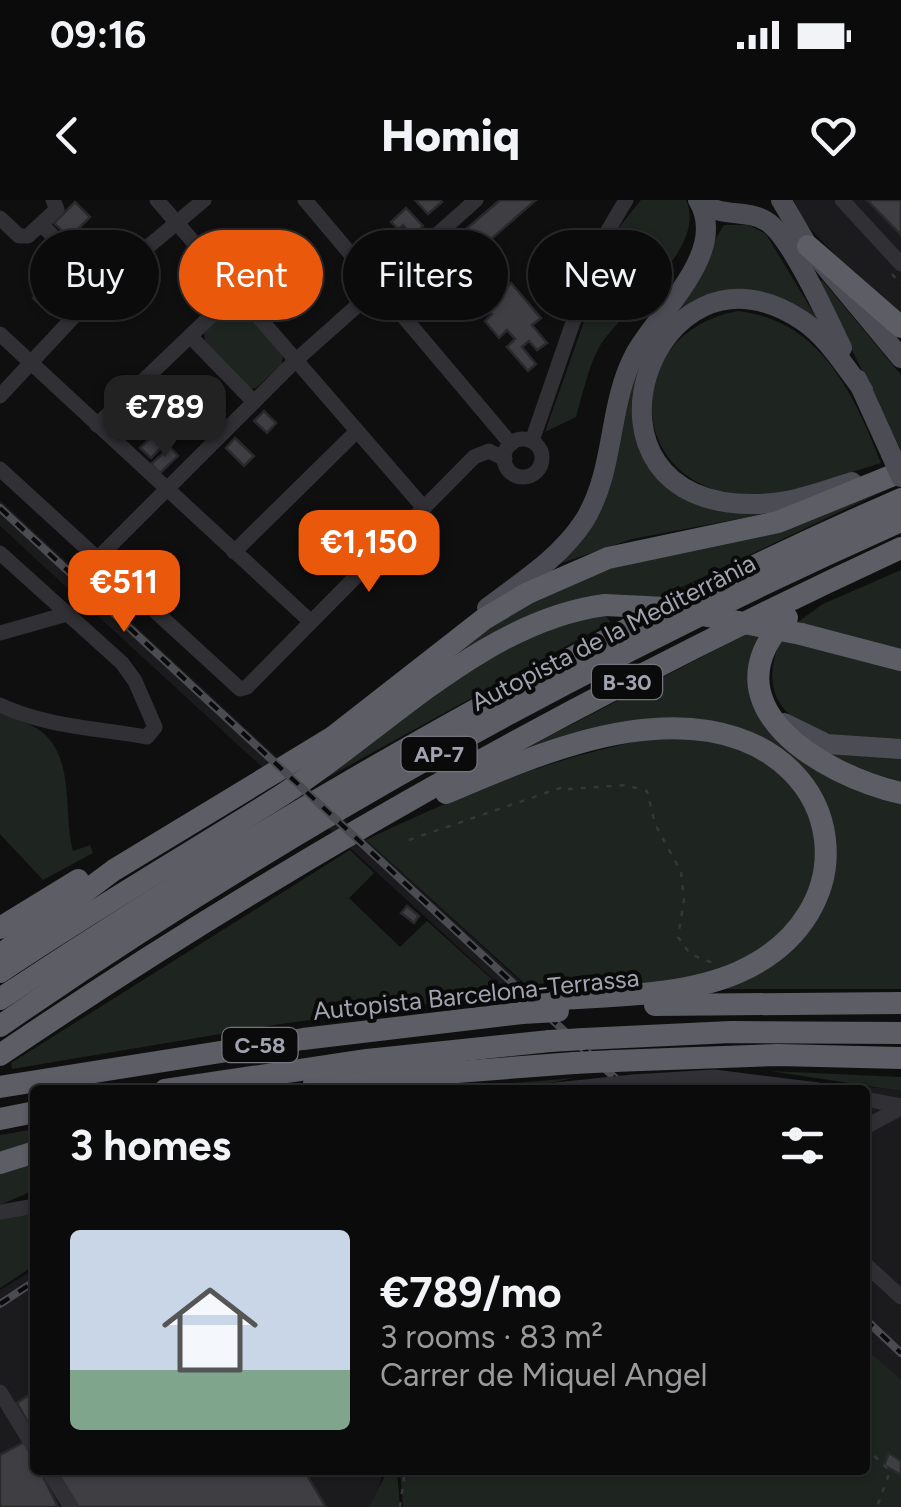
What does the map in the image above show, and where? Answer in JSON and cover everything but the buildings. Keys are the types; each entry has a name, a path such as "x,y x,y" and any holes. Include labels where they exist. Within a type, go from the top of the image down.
{"highway":[{"path":"808,246 901,327"},
{"path":"0,954 114,870 333,736 484,619 568,574 630,552 778,522 899,467"},
{"name":"Autopista de la Mediterrània","path":"0,1000 286,818 481,707 642,621 901,499"},
{"name":"Autopista de la Mediterrània","path":"0,1026 167,915 478,732 665,633 901,521"},
{"path":"901,548 785,620 760,656 758,688 768,712 798,744 855,778 901,793"},
{"name":"B-30","path":"0,1055 225,908 360,828 597,697 901,548"},
{"path":"0,972 293,788 500,640 554,616 605,606 666,608 802,634 901,660"},
{"path":"360,828 508,768 609,736 668,728 746,740 785,764 812,797 824,825 826,870 818,898 801,927 767,958 738,972 689,986 551,1005"},
{"path":"0,928 92,872 253,786"},
{"name":"Autopista Barcelona-Terrassa","path":"0,1087 517,1008 747,1002 901,1003"},
{"name":"C-58","path":"199,1085 368,1060 550,1041 766,1031 901,1033"},
{"path":"316,1085 660,1060 897,1058"},
{"path":"414,1085 576,1065"},
{"path":"0,1122 30,1113"},
{"path":"0,1122 30,1121"},
{"path":"0,1163 30,1154"}],"main road":[{"path":"740,216 771,200"},
{"path":"781,200 808,246 901,358"},
{"path":"699,201 720,213 760,218 772,226 812,289 863,390 899,467 802,498 738,504 702,496 675,479 655,454 642,424 641,393 655,350 684,320 728,302 763,304 806,323 863,390"},
{"path":"396,688 415,665 558,552 582,523 604,477 633,358 704,247 706,221 699,201"},
{"path":"758,688 773,712 802,735 842,748 901,749"}],"street":[{"path":"0,218 19,236 42,225 57,210 54,200"},
{"path":"156,200 182,230"},
{"path":"159,237 204,200"},
{"path":"305,200 343,244"},
{"path":"0,469 240,689 247,687 480,453 508,452 532,442 606,230 626,200"},
{"path":"842,200 901,264"},
{"path":"438,230 468,203"},
{"path":"42,225 47,230"},
{"path":"97,559 343,316"},
{"path":"0,396 71,320"},
{"path":"97,424 207,320"},
{"path":"260,320 424,508"},
{"path":"405,320 508,452 513,474 530,476 542,464 542,455 532,442"},
{"path":"0,334 311,622"},
{"path":"190,336 254,402"},
{"path":"234,552 357,432"},
{"path":"0,553 135,681 155,727 147,736 43,721 0,706"},
{"path":"0,632 67,614"},
{"path":"604,1085 714,1077 753,1085"},
{"path":"870,1100 901,1107"},
{"path":"870,1123 901,1107"},
{"path":"0,1212 30,1207"},
{"path":"870,1269 901,1297"},
{"path":"0,1392 30,1441"},
{"path":"51,1475 71,1507"}],"path":[{"path":"409,840 566,786 569,789 625,785 647,792 655,824 680,872 684,900 678,936 690,954 738,972"},
{"path":"870,1451 890,1471 877,1507"},
{"path":"400,1507 404,1475"}],"shaded area":[{"path":"641,200 686,200 690,219 672,261 672,230 617,230"},
{"path":"793,200 901,200 901,314 870,292 805,223"},
{"path":"724,225 749,225 766,234 819,322 742,296 650,347 638,374 638,435 702,499 736,510 758,511 759,515 632,539 559,564 573,545 633,372 665,320 672,320 672,309"},
{"path":"822,280 901,375 901,451 819,282"},
{"path":"738,311 767,317 791,329 830,364 859,411 881,463 802,488 753,495 711,488 680,470 660,443 652,412 655,379 671,349 698,325"},
{"path":"217,320 254,320 283,354 282,364 250,389 205,341 204,333"},
{"path":"585,320 621,320 598,349 576,417 545,432"},
{"path":"892,487 661,597 596,596 518,620 338,740 502,616 588,575"},
{"path":"0,500 532,992 509,994 0,526"},
{"path":"901,570 901,653 795,624 823,604"},
{"path":"604,612 610,622 310,787 515,637"},
{"path":"752,631 762,633 749,667 756,709 901,801 901,989 717,989 797,941 815,922 834,875 834,844 827,807 721,727 513,755"},
{"path":"782,637 901,669 901,739 849,738 823,732 801,723 784,709 774,691 773,667"},
{"path":"0,713 33,726 53,744 64,772 73,851 90,845 93,853 43,880 0,834"},
{"path":"650,739 708,740 741,748 774,767 797,792 811,820 815,851 811,883 797,912 775,939 744,960 720,970 669,982 534,992 366,840 505,780 577,756"},
{"path":"824,750 901,755 901,782 858,769"},
{"path":"350,850 374,873 349,898 400,947 427,921 507,993 274,1025 12,1069 11,1063"},
{"path":"770,1071 901,1077 901,1091"},
{"path":"574,1078 541,1085 490,1085"},
{"path":"870,1087 901,1091 901,1379 870,1352"},
{"path":"30,1130 30,1144 0,1153 0,1135"},
{"path":"30,1165 30,1192 0,1205 0,1174"},
{"path":"30,1212 30,1268 0,1288 0,1219"},
{"path":"30,1272 30,1475 383,1475 373,1507 0,1507 0,1290"},
{"path":"870,1352 901,1379 901,1507 403,1507 400,1475 870,1475"},
{"path":"385,1475 397,1475 400,1507 369,1507"}],"railway":[{"path":"0,508 623,1085"},
{"path":"0,1304 30,1284"},
{"path":"870,1324 901,1353"}]}
